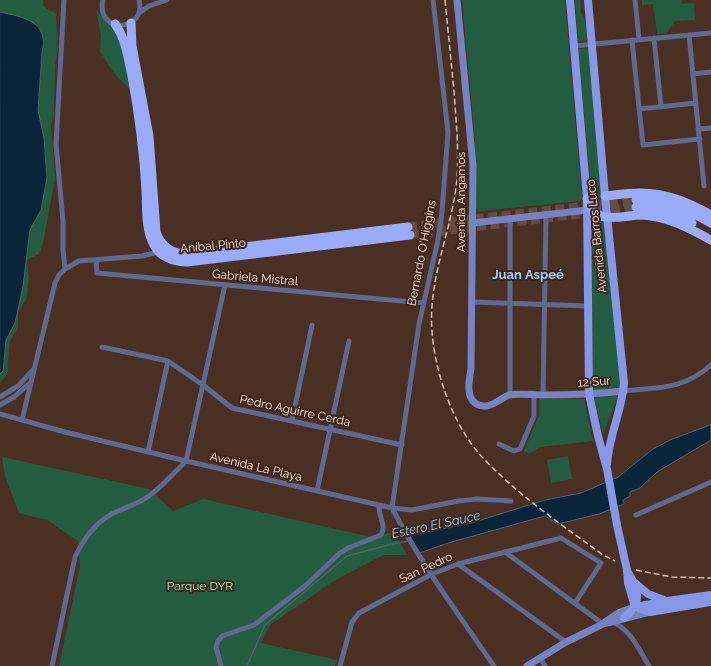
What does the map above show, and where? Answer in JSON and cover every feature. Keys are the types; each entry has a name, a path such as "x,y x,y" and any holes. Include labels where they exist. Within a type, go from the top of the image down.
{"highway":[{"name":"Aníbal Pinto","path":"131,22 132,46 149,136 156,232 162,243 168,249 177,253 187,254 409,231 187,262 171,260 159,252"},
{"path":"115,24 124,41 136,98 144,159 148,229 153,244 159,252 168,249"},
{"path":"605,196 637,193 658,194 682,201 711,215"},
{"path":"588,200 595,213 602,217 641,215 661,218 682,224 711,240"},
{"path":"711,223 691,212 669,204 649,200 636,204 673,214 711,233"}],"main road":[{"name":"Avenida Barros Luco","path":"570,0 588,200 589,394 607,468 627,570 630,593 635,607"},
{"name":"Avenida Barros Luco","path":"588,0 605,196 624,383 624,391 609,444 607,468"},
{"name":"Avenida Barros Luco","path":"627,570 633,580 638,597 635,607"},
{"path":"633,580 648,594 657,599 667,601"},
{"path":"626,618 635,607 711,595"},
{"path":"635,607 650,612 711,602"}],"street":[{"path":"64,0 56,144 63,221 65,268"},
{"path":"102,0 102,8 108,21 123,25 131,22 139,13 149,6 162,0 167,0"},
{"path":"139,0 139,13"},
{"name":"Bernardo O'Higgins","path":"392,508 419,324 438,240 442,212 448,132 433,0"},
{"name":"Avenida Angamos","path":"457,0 473,165 469,392 472,399 476,403"},
{"path":"635,0 639,39"},
{"path":"574,46 711,32"},
{"path":"689,35 704,186"},
{"path":"654,38 661,106"},
{"path":"632,40 642,145 700,139"},
{"path":"693,74 711,72"},
{"path":"639,109 696,103"},
{"path":"699,129 711,128"},
{"path":"472,223 588,210"},
{"path":"543,395 546,215"},
{"path":"510,219 510,395"},
{"path":"22,420 59,275 65,268 79,261 142,256 159,252"},
{"name":"Gabriela Mistral","path":"96,260 97,273 423,303"},
{"path":"52,666 75,557 82,543 91,530 103,520 117,511 135,504 152,494 186,461 225,285"},
{"path":"471,302 589,306"},
{"path":"292,421 312,325"},
{"path":"317,491 349,341"},
{"name":"Pedro Aguirre Cerda","path":"102,347 168,361 203,384 232,408 402,445"},
{"path":"148,452 168,361"},
{"name":"12 Sur","path":"476,403 482,406 490,405 510,395 589,394 682,384 694,378 711,365"},
{"path":"0,397 18,386 35,368"},
{"path":"0,405 17,395 32,380"},
{"path":"499,444 514,451 520,449 534,416 534,395"},
{"name":"Avenida La Playa","path":"0,414 64,432 392,508 412,510 477,499 511,501"},
{"path":"636,516 711,482"},
{"path":"220,666 216,647 222,636 254,625 305,586 340,552 381,535 384,526 379,514 379,505"},
{"path":"392,508 427,567 494,666"},
{"name":"San Pedro","path":"340,666 351,625 357,615 432,574 458,564 561,538 601,563 575,603"},
{"path":"505,552 603,624"},
{"path":"458,564 566,642"},
{"path":"603,624 608,619 620,612 635,607"},
{"path":"527,666 566,642 603,624 650,612"},
{"path":"626,618 628,632"},
{"path":"612,622 622,626 628,632 649,666"},
{"path":"540,658 545,666"}],"green space":[{"path":"0,0 43,0 44,7 56,14 58,48 55,67 54,114 51,125 55,179 43,243 39,254 28,259 27,264 29,277 26,300 18,314 18,327 10,341 8,371 6,376 0,382"},
{"path":"462,0 565,0 582,199 580,201 479,211 476,209 475,141"},
{"path":"575,0 580,0 581,13 585,20 587,40 578,41"},
{"path":"642,0 682,0 682,4 694,3 695,20 675,21 667,33 657,34 653,4 642,5"},
{"path":"96,10 112,26 120,39 130,89 120,80 100,51 101,35"},
{"path":"589,48 603,214 593,207 578,49"},
{"path":"591,215 604,220 621,380 619,395 603,434 593,391"},
{"path":"539,399 584,399 593,441 540,447 529,454 524,451 539,415"},
{"path":"568,456 572,479 551,483 547,460"},
{"name":"Parque DYR","path":"2,457 149,489 173,511 203,499 371,537 394,532 407,555 383,555 334,581 271,624 261,643 337,660 335,666 59,666 80,566 78,541 47,520 19,513 5,476"}],"water":[{"path":"0,12 26,19 39,28 42,34 43,43 38,110 44,138 47,178 41,210 30,230 23,287 15,323 6,340 3,371 0,374"},
{"path":"711,425 711,440 657,472 640,488 630,492 630,496 623,500 624,504 599,514 558,524 545,516 448,543 417,554 405,536 468,524 545,500 581,493 618,477 653,449 670,440"}],"waterway":[{"name":"Estero El Sauce","path":"247,666 265,625 347,556 409,541"}],"tunnel":[{"path":"408,227 636,200"},
{"path":"410,235 636,207"}],"railway":[{"path":"445,0 454,91 458,157 455,195 437,274 432,306 434,345 437,366 443,387 460,426 483,458 511,485 541,510 603,555 615,561"},
{"path":"636,570 672,577 711,578"}],"district":[{"name":"Juan Aspeé","path":"528,275"}]}
